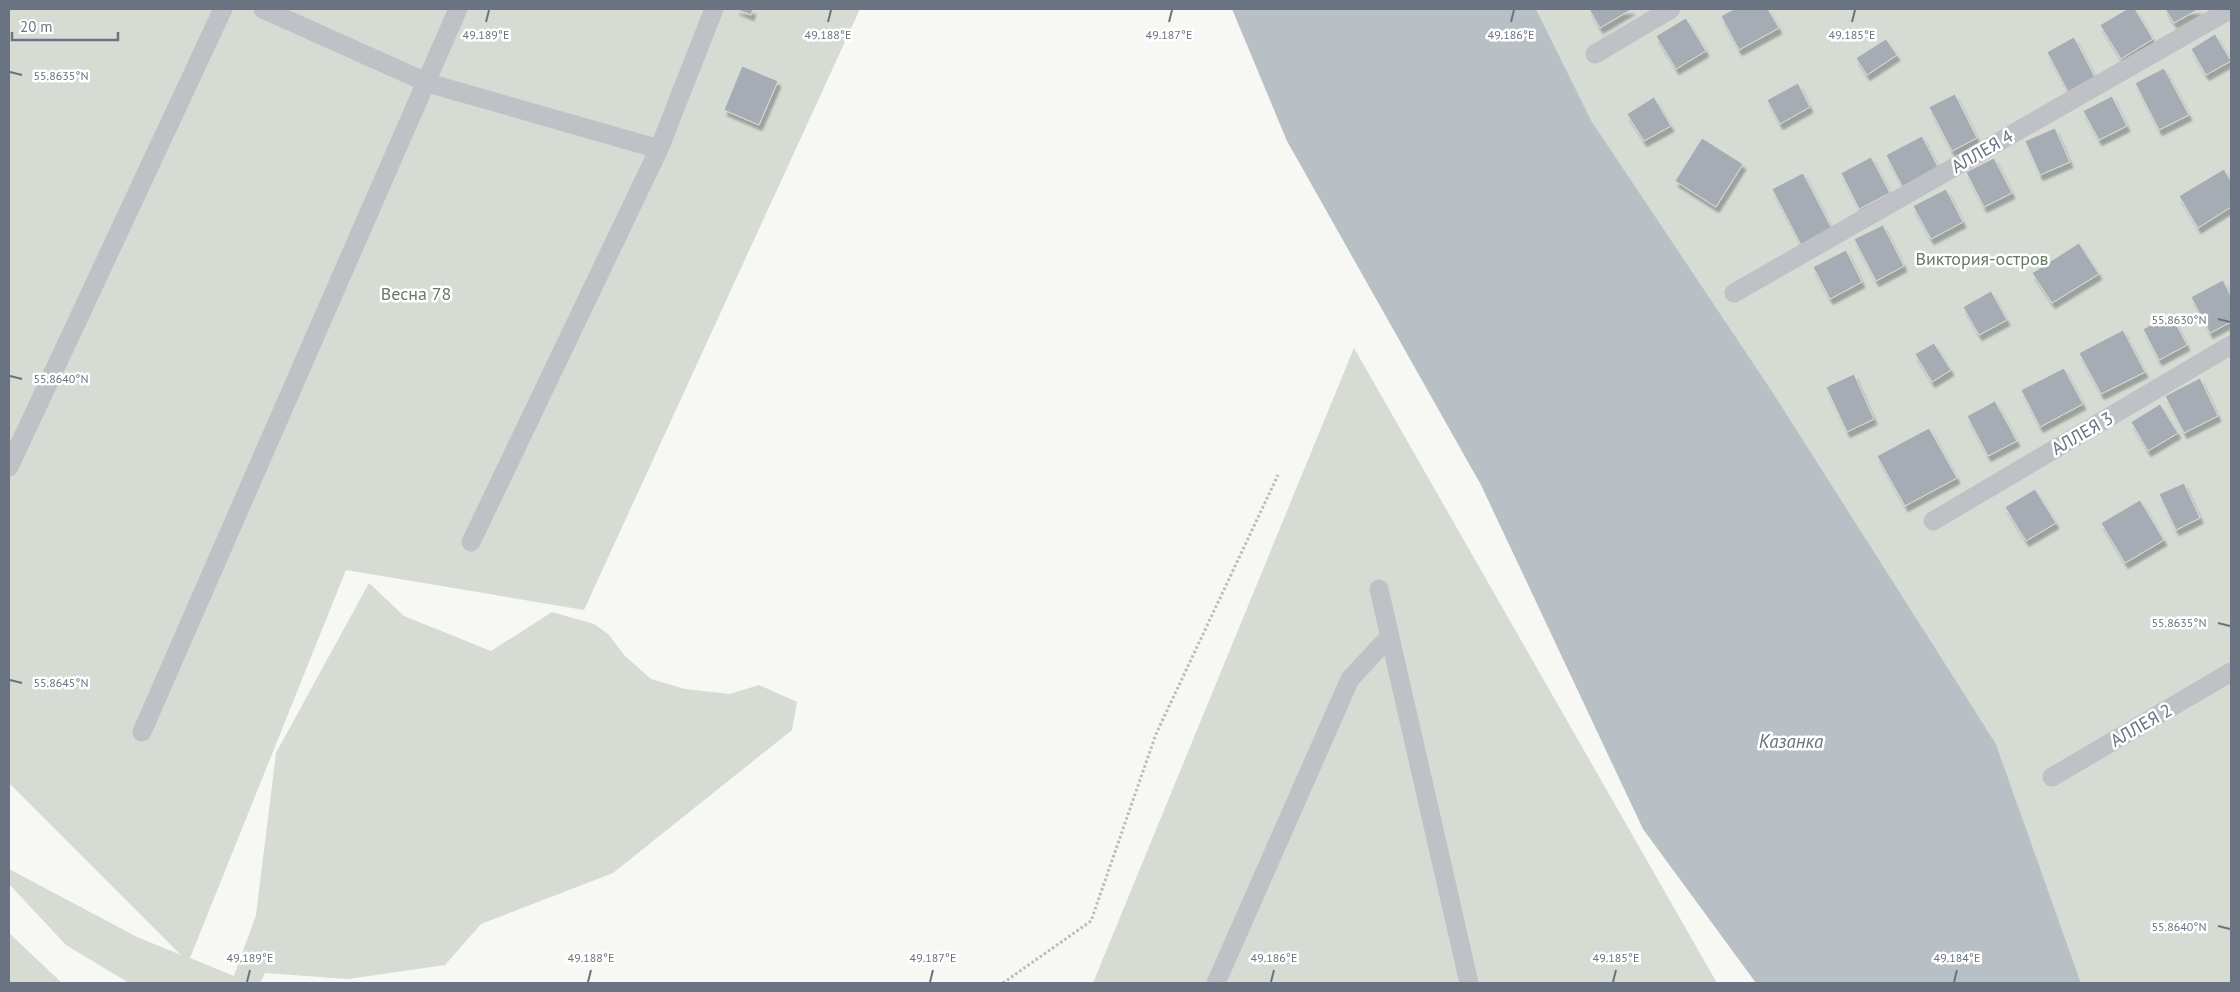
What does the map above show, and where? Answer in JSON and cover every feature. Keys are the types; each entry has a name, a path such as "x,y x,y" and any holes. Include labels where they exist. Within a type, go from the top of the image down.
{"lane":[{"path":"9,468 223,9"},
{"path":"263,9 428,83 659,149"},
{"path":"142,732 428,83 458,9"},
{"path":"471,542 659,149 714,9"},
{"path":"1595,54 1671,9"},
{"name":"АЛЛЕЯ 4","path":"1734,293 2231,9"},
{"name":"АЛЛЕЯ 3","path":"1933,521 2231,345"},
{"path":"1379,589 1469,983"},
{"path":"1216,983 1350,679 1390,636"},
{"name":"АЛЛЕЯ 2","path":"2052,778 2231,672"}],"path":[{"path":"1003,983 1091,921 1156,734 1278,475"}],"green space":[{"name":"Весна 78","path":"9,9 860,9 584,610 346,570 190,958 234,976 256,915 276,753 369,583 404,616 491,651 552,612 594,624 608,634 625,656 651,679 685,689 730,694 759,685 797,702 792,730 613,873 481,924 445,965 348,979 265,973 260,983 129,983 66,945 9,884 9,869 137,937 181,955 9,783"},
{"name":"Виктория-остров","path":"1536,9 2231,9 2231,983 2081,983 1996,744 1592,122"},
{"path":"1354,348 1717,983 1093,983"},
{"path":"9,933 62,983 9,983"}],"water":[{"name":"Казанка","path":"1232,9 1536,9 1592,122 1771,390 1996,744 2081,983 1756,983 1643,829 1481,485 1287,141"}],"building":[{"path":"736,9 753,9 751,15"},
{"path":"1589,9 1632,9 1600,28"},
{"path":"1734,9 1768,9 1779,28 1739,50 1721,16"},
{"path":"2127,9 2135,9 2153,39 2121,59 2100,25"},
{"path":"2165,9 2199,9 2174,23"},
{"path":"1686,18 1706,51 1676,69 1656,36"},
{"path":"2215,34 2231,61 2206,75 2191,49"},
{"path":"2074,37 2095,77 2068,92 2047,52"},
{"path":"1886,39 1897,55 1867,75 1856,58"},
{"path":"742,66 778,81 759,125 724,110"},
{"path":"2164,68 2189,115 2159,130 2135,83"},
{"path":"1798,83 1810,107 1780,124 1767,100"},
{"path":"1955,94 1977,138 1952,151 1929,107"},
{"path":"2112,96 2127,126 2099,140 2083,111"},
{"path":"1654,97 1671,126 1644,141 1627,114"},
{"path":"2055,128 2070,162 2040,175 2025,141"},
{"path":"1922,136 1939,169 1903,188 1886,155"},
{"path":"1702,138 1743,164 1716,207 1675,181"},
{"path":"1871,157 1890,193 1859,209 1841,173"},
{"path":"1994,158 2012,193 1984,207 1966,172"},
{"path":"2224,169 2231,181 2231,207 2198,228 2179,196"},
{"path":"1803,173 1832,229 1801,245 1772,189"},
{"path":"1946,189 1963,222 1931,239 1913,206"},
{"path":"1883,225 1904,266 1876,281 1854,239"},
{"path":"2079,243 2099,274 2052,303 2032,273"},
{"path":"1846,250 1862,282 1830,299 1813,267"},
{"path":"2223,280 2231,296 2231,322 2210,333 2191,297"},
{"path":"1991,291 2007,320 1979,335 1963,307"},
{"path":"2171,314 2187,345 2159,360 2143,329"},
{"path":"2123,330 2145,372 2101,394 2079,353"},
{"path":"1934,343 1951,370 1932,382 1915,354"},
{"path":"2064,368 2083,404 2040,427 2021,390"},
{"path":"1854,374 1874,419 1847,432 1826,387"},
{"path":"2200,378 2218,416 2184,433 2165,396"},
{"path":"1995,401 2017,441 1988,456 1967,416"},
{"path":"2160,404 2178,433 2148,451 2131,422"},
{"path":"1929,428 1957,478 1905,506 1877,456"},
{"path":"2184,483 2200,518 2176,530 2159,494"},
{"path":"2035,489 2056,523 2026,541 2005,507"},
{"path":"2140,500 2164,540 2125,563 2101,523"}]}
